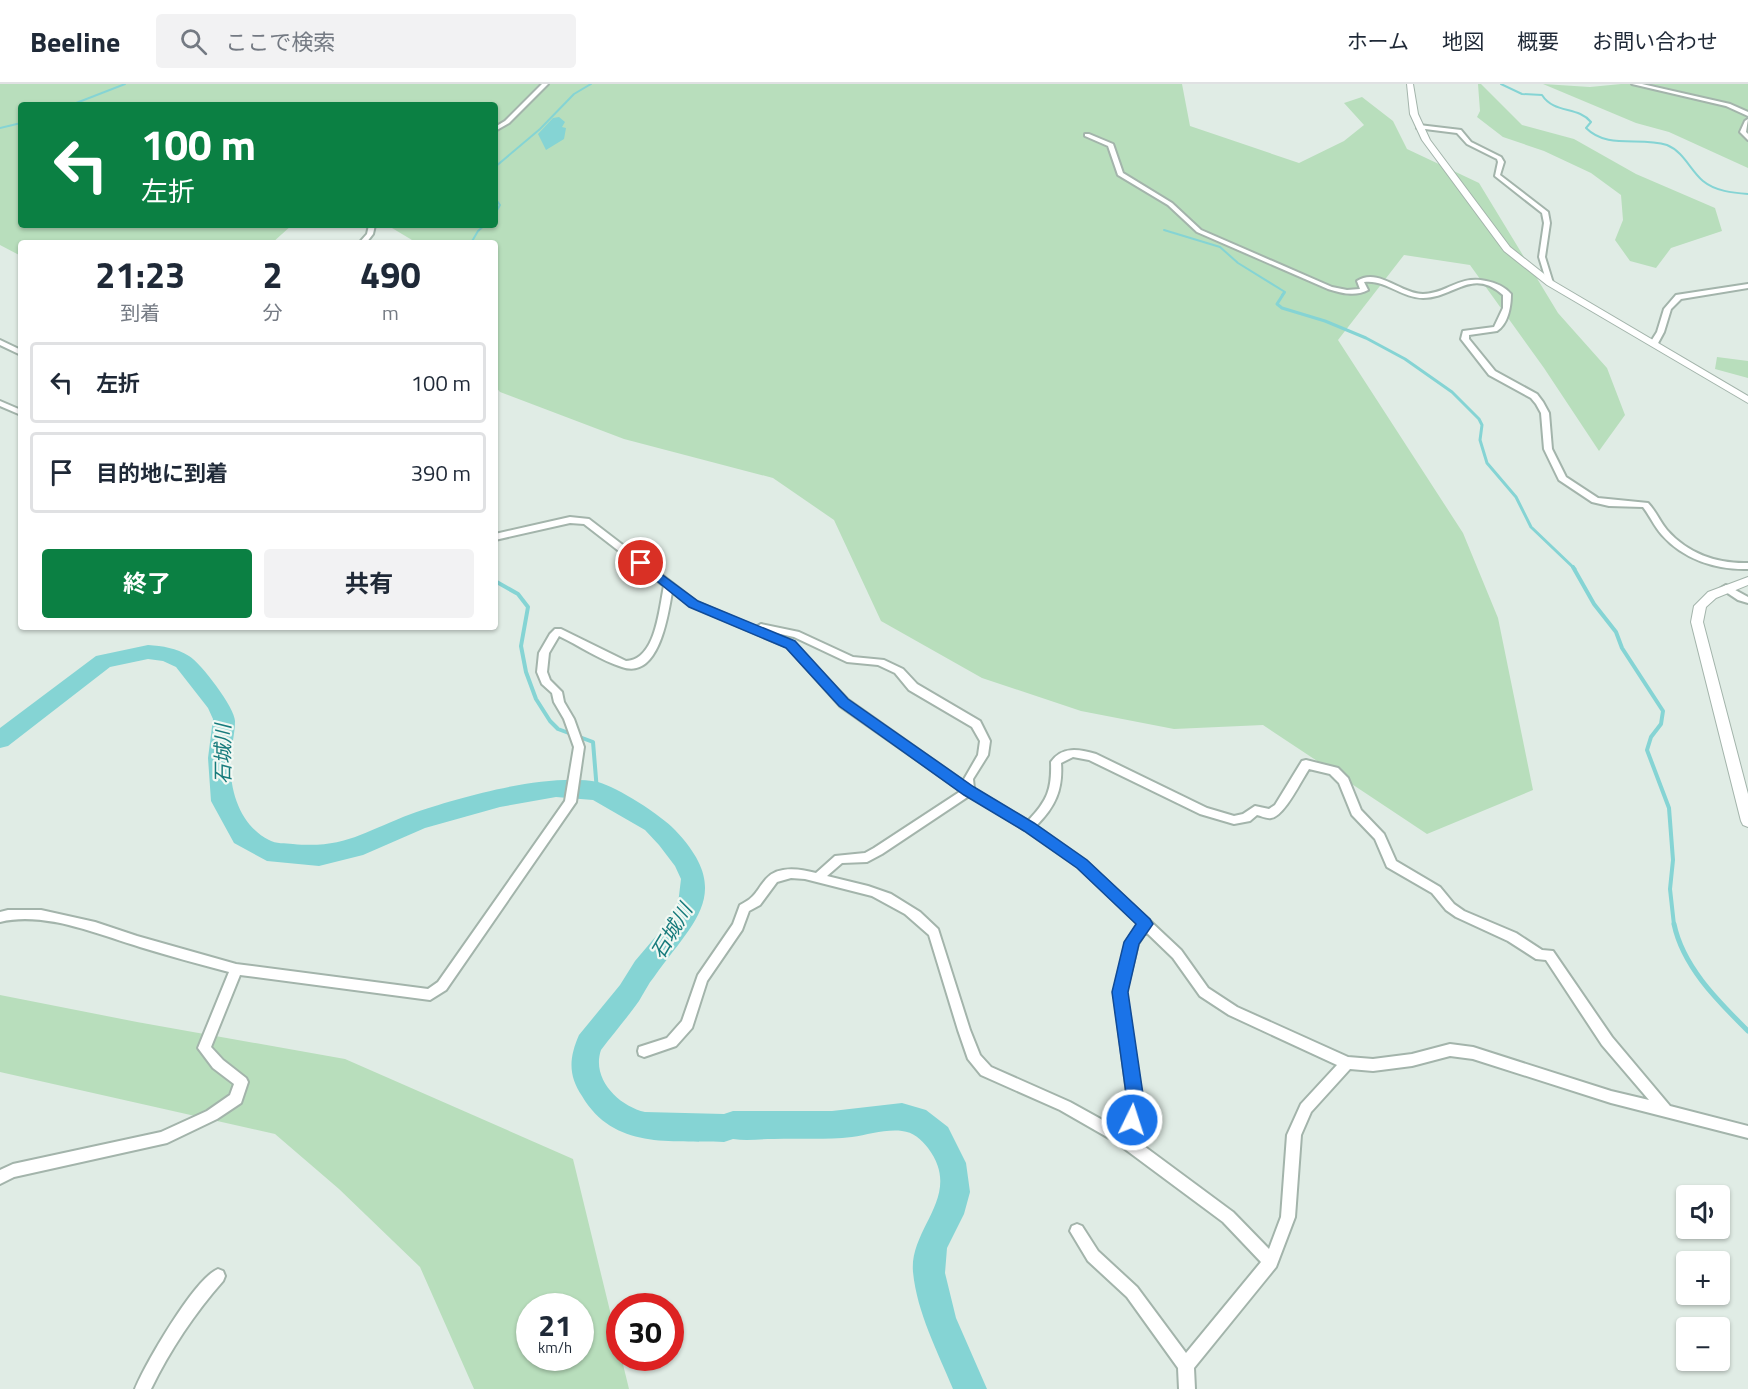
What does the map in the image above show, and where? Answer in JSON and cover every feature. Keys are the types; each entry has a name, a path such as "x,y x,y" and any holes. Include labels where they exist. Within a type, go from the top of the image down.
{"street":[{"path":"498,127 507,122 545,84"},
{"path":"1410,84 1414,114 1419,127 1491,229 1521,263 1550,283 1748,400"},
{"path":"1635,84 1728,105 1748,114"},
{"path":"1748,121 1743,132 1748,138"},
{"path":"1419,127 1459,131 1469,143 1499,158 1501,162 1497,176 1521,196 1540,207 1548,216 1542,257 1550,283"},
{"path":"1087,135 1111,145 1120,174 1170,204 1199,231 1330,288 1345,292 1361,292 1364,290 1360,281 1369,279 1383,282 1410,295 1425,296 1471,280 1501,288 1507,294 1507,308 1497,329 1466,333 1465,339 1492,373 1534,396 1540,404 1545,413 1548,449 1562,478 1595,500 1609,504 1646,506 1663,531 1676,544 1694,554 1713,562 1736,567 1748,566"},
{"path":"1521,263 1542,257"},
{"path":"1654,343 1661,336 1664,315 1672,301 1679,297 1748,286"},
{"path":"0,342 18,351"},
{"path":"0,403 18,412"},
{"path":"498,536 551,523 570,520 585,521 693,604 790,645 844,703 969,791 1029,827 1082,864 1177,954 1204,992 1233,1011 1347,1063 1373,1065 1412,1060 1450,1050 1473,1053 1666,1111 1748,1132"},
{"path":"1748,581 1726,588 1712,596 1700,606 1697,622 1748,821"},
{"path":"0,917 41,915 94,927 236,969 430,994 442,986 570,802 578,766 579,747 569,719 559,702 557,692 546,682 542,672 544,653 553,636 558,632 625,665 634,667 642,664 654,648 669,586"},
{"path":"1726,588 1748,600"},
{"path":"743,625 782,630 851,660 880,662 899,671 913,687 976,724 985,741 983,755 968,778 969,791"},
{"path":"1029,827 1049,806 1056,792 1056,762 1064,754 1074,753 1092,757 1204,812 1234,820 1246,818 1255,810 1271,814 1278,808 1306,764 1334,771 1344,781 1356,812 1380,837 1390,864 1436,891 1450,907 1460,914 1512,937 1540,955 1549,955 1607,1041 1666,1111"},
{"path":"820,876 839,859 867,856 878,851 969,791"},
{"path":"644,1051 671,1042 687,1024 702,979 738,926 744,908 756,902 773,878 784,874 820,876 831,883 877,893 925,922 934,933 946,979 975,1059 986,1071 1065,1106 1119,1136 1228,1217 1271,1263"},
{"path":"1119,1136 1132,1120 1135,1101 1120,992 1132,942 1145,924"},
{"path":"0,1177 13,1171 162,1138 212,1115 236,1099 241,1082 218,1064 204,1048 236,969"},
{"path":"1077,1231 1093,1256 1132,1292 1189,1381 1271,1263 1288,1216 1294,1136 1306,1108 1347,1063"},
{"path":"143,1389 158,1356 203,1292 218,1276"}],"green space":[{"path":"0,84 1182,84 1190,126 1299,163 1344,141 1364,125 1344,103 1362,97 1393,121 1407,149 1479,183 1558,313 1607,368 1625,415 1599,451 1544,368 1470,265 1404,255 1338,340 1463,533 1498,618 1533,790 1427,834 1263,725 1174,729 1081,711 982,678 881,621 834,520 773,478 624,439 500,392 498,390 498,240 412,240 392,228 498,228 498,102 18,102 18,228 289,228 275,240 18,240 18,254 0,245"},
{"path":"1478,84 1481,84 1522,125 1574,139 1636,174 1715,208 1722,231 1671,248 1656,268 1630,261 1615,240 1623,220 1621,195 1591,173 1544,151 1503,137 1477,117 1480,111"},
{"path":"1543,84 1590,87 1621,84 1748,84 1748,168 1669,132 1636,123"},
{"path":"1717,357 1748,361 1748,378 1715,369"},
{"path":"0,995 345,1059 573,1159 606,1295 606,1371 625,1371 629,1389 474,1389 420,1267 339,1189 275,1134 0,1072"}],"water":[{"path":"559,117 565,122 562,127 566,128 564,139 546,150 538,134 553,118"}],"waterway":[{"path":"79,102 125,84"},
{"path":"498,164 540,129 574,94 591,84"},
{"path":"1501,84 1522,94 1542,95 1553,105 1586,117 1591,122 1586,128 1604,139 1667,145 1678,152 1703,181 1724,191 1748,194"},
{"path":"0,128 18,124"},
{"path":"498,202 500,205 498,209"},
{"path":"473,240 482,228"},
{"path":"1164,230 1220,247 1238,263 1284,293"},
{"path":"1284,293 1277,304 1282,308 1325,321 1366,338 1405,359 1452,392 1479,419 1482,425 1480,440 1487,463 1516,497 1531,527 1573,567"},
{"path":"1573,567 1594,604 1616,632 1622,648 1663,711 1661,724 1651,737 1647,750 1669,808 1673,860 1670,889 1674,925"},
{"path":"498,583 518,594 528,607 521,646 526,672 536,699 558,729 593,742 597,791"},
{"name":"石城川","path":"0,740 104,661 148,652 167,654 184,662 218,705 224,719 219,758 223,801 243,836 267,851 319,856 335,853 363,845 419,821 500,798 556,788 597,791 653,823 668,838 685,861 693,879 690,906 672,936 644,969 629,993 589,1044 584,1058 586,1078 602,1104 632,1123 645,1126 724,1128 733,1125 748,1127 823,1125 902,1117 916,1120 927,1127 945,1149 951,1163 955,1192 949,1214 932,1246 929,1263 931,1288 945,1332 970,1389"},
{"path":"1674,924 1685,955 1693,969 1748,1031"}],"route":[{"path":"641,563 693,604 762,631 790,645 844,703 969,791 1029,827 1082,864 1145,924 1132,942 1120,992 1135,1101 1132,1120"}]}
